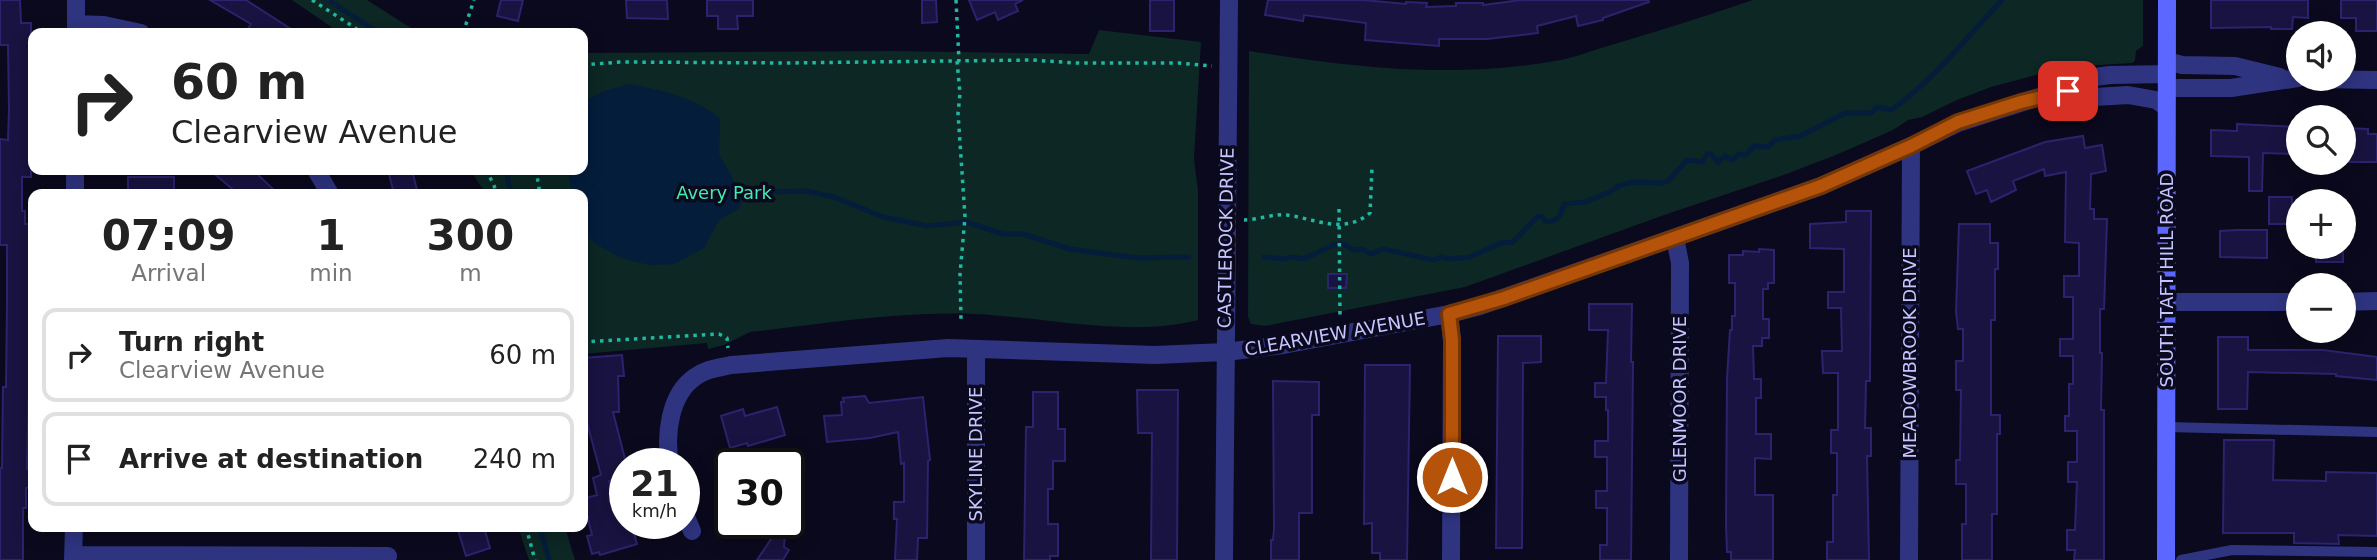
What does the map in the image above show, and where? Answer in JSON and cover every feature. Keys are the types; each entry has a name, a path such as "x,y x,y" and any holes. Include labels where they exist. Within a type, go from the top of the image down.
{"main road":[{"name":"SOUTH TAFT HILL ROAD","path":"2166,560 2167,0"}],"street":[{"path":"76,0 76,28"},
{"name":"CASTLEROCK DRIVE","path":"1224,560 1228,0"},
{"path":"83,28 104,25 118,28"},
{"name":"CLEARVIEW AVENUE","path":"2167,74 2182,65 2235,66 2286,77"},
{"name":"CLEARVIEW AVENUE","path":"2068,91 2080,79 2110,75 2167,74 2231,88 2286,79"},
{"path":"2356,80 2377,80"},
{"name":"CLEARVIEW AVENUE","path":"670,448 670,426 675,402 692,378 707,370 731,365 948,348 1155,355 1225,352 1342,334 1480,306 1821,186 1958,122 2021,102 2068,91 2095,97 2144,97 2156,100 2166,107"},
{"name":"MEADOWBROOK DRIVE","path":"1909,560 1911,146"},
{"name":"GLENMOOR DRIVE","path":"1675,238 1680,263 1679,560"},
{"path":"2356,302 2377,301"},
{"path":"2167,302 2286,302"},
{"path":"1449,314 1452,340 1451,560"},
{"name":"SKYLINE DRIVE","path":"976,349 976,560"},
{"path":"74,532 74,557 388,556"}],"lane":[{"path":"2167,427 2377,432"},
{"path":"2181,560 2232,555 2377,552"}],"path":[{"path":"312,0 355,28"},
{"path":"465,28 474,0"},
{"path":"956,0 960,94 958,113 965,217 960,274 961,319"},
{"path":"588,65 620,62 786,64 1032,60 1150,65 1179,63 1228,68"},
{"path":"1227,221 1260,220 1285,214 1339,225 1359,221 1370,213 1372,168"},
{"path":"1339,209 1342,334"},
{"path":"588,342 719,334 727,338 731,365"},
{"path":"528,532 536,560"}],"green space":[{"path":"292,0 367,0 411,28 333,28"},
{"path":"1753,0 2143,0 2143,46 2136,51 2135,61 2132,63 2065,67 1991,87 1922,117 1908,120 1893,130 1836,155 1781,176 1465,287 1265,326 1251,324 1248,317 1249,51 1402,69 1515,66 1569,58"},
{"name":"Avery Park","path":"1099,30 1201,42 1194,159 1198,191 1198,320 1172,325 1116,327 974,314 918,314 750,332 724,345 708,349 707,343 588,354 588,189 483,189 473,175 588,175 588,53 893,51 1089,54"},
{"path":"520,532 567,532 575,560 529,560"}],"water":[{"path":"629,84 665,92 700,105 720,119 719,154 741,193 740,208 719,220 704,248 674,264 650,265 621,258 588,237 588,189 570,189 568,175 588,175 588,99"}],"building":[{"path":"0,0 20,0 21,23 31,23 31,28 28,28 28,175 31,177 22,177 22,211 25,211 25,224 28,224 28,488 26,508 23,508 23,560 0,560 0,468 3,387 6,387 7,245 0,245 0,139 8,140 9,110 8,45 0,45"},
{"path":"210,0 246,0 289,28 248,28 251,24"},
{"path":"501,0 523,0 518,21 497,16"},
{"path":"626,0 667,0 668,19 627,18"},
{"path":"707,0 753,0 753,16 737,16 738,29 718,29 718,16 707,16"},
{"path":"922,0 936,0 937,22 922,23"},
{"path":"969,0 1023,0 1015,4 1018,11 998,20 995,12 977,20"},
{"path":"1150,0 1174,0 1174,31 1150,31"},
{"path":"1268,0 1363,0 1427,3 1426,7 1456,6 1456,3 1483,5 1521,0 1649,2 1603,20 1578,26 1576,16 1537,26 1538,33 1487,39 1439,39 1439,46 1365,40 1366,23 1304,15 1303,21 1265,15"},
{"path":"2211,0 2308,0 2308,18 2293,17 2293,21 2286,21 2286,29 2211,28"},
{"path":"2341,0 2377,0 2377,31 2356,31 2356,18 2341,18"},
{"path":"2237,124 2286,126 2286,154 2263,153 2262,191 2249,191 2249,157 2211,156 2211,130 2237,131"},
{"path":"2356,129 2368,129 2368,134 2377,134 2377,162 2356,162"},
{"path":"2083,136 2085,148 2102,145 2106,171 2091,174 2090,209 2094,209 2094,219 2107,219 2104,309 2100,309 2101,410 2104,410 2104,560 2074,560 2075,550 2067,550 2067,530 2075,530 2077,482 2068,482 2068,462 2077,462 2077,431 2065,431 2065,416 2069,416 2069,384 2073,384 2073,356 2060,356 2060,339 2073,339 2073,297 2064,297 2064,276 2079,276 2079,243 2065,242 2066,172 2045,176 2044,169 2013,181 2016,190 1991,202 1987,190 1976,194 1967,171 2045,142"},
{"path":"216,175 258,175 273,189 232,189"},
{"path":"389,175 413,175 417,189 393,189"},
{"path":"128,177 174,177 174,189 128,189"},
{"path":"2269,197 2286,197 2286,224 2269,224"},
{"path":"1846,211 1871,211 1870,381 1866,381 1865,428 1871,428 1871,456 1867,456 1869,560 1827,560 1827,542 1833,542 1833,495 1837,495 1837,453 1831,453 1831,430 1838,430 1838,373 1823,373 1822,351 1842,351 1841,308 1828,308 1828,292 1844,292 1844,249 1810,248 1810,224 1846,222"},
{"path":"1959,224 1990,224 1990,243 1998,243 1995,320 1991,320 1991,415 2000,415 2000,434 1997,434 1997,514 1992,514 1992,560 1962,560 1962,524 1966,524 1966,484 1956,484 1956,460 1960,460 1961,390 1956,390 1956,361 1963,361 1963,329 1958,329 1956,312"},
{"path":"2267,230 2267,258 2220,257 2220,231"},
{"path":"1759,249 1774,250 1774,283 1768,283 1768,289 1763,289 1763,319 1769,319 1769,338 1762,338 1762,346 1753,346 1754,379 1761,379 1761,398 1756,398 1756,434 1771,434 1771,459 1755,458 1755,495 1773,495 1773,560 1731,560 1731,552 1727,552 1726,524 1727,378 1730,330 1732,316 1735,316 1735,283 1729,283 1729,255 1743,255 1743,251 1759,252"},
{"path":"2316,259 2343,259 2343,262 2316,262"},
{"path":"1328,274 1347,274 1346,288 1328,288"},
{"path":"1589,304 1632,304 1631,560 1600,560 1600,545 1607,545 1607,508 1596,508 1596,491 1607,491 1607,457 1595,457 1595,441 1608,441 1608,410 1606,397 1595,397 1595,383 1606,383 1608,330 1589,330"},
{"path":"1498,336 1541,336 1541,362 1523,363 1522,548 1496,548"},
{"path":"2218,337 2248,337 2248,350 2323,350 2377,357 2377,380 2336,374 2248,372 2247,409 2218,409"},
{"path":"622,355 624,376 618,376 619,412 613,412 622,448 609,448 609,539 636,539 637,544 600,555 599,552 592,554 587,536 592,535 588,519 588,498 597,495 593,478 601,475 588,426 588,358"},
{"path":"1365,365 1410,365 1407,560 1380,560 1380,553 1372,553 1372,523 1364,524"},
{"path":"1273,381 1319,382 1319,415 1312,415 1312,513 1299,513 1299,560 1271,560 1274,529"},
{"path":"1137,390 1178,390 1177,560 1151,560 1152,433 1138,433"},
{"path":"1033,392 1058,392 1058,429 1065,429 1065,461 1053,461 1053,489 1048,489 1048,524 1058,524 1058,556 1050,556 1050,560 1024,560 1026,427 1033,427"},
{"path":"865,396 869,403 923,397 930,460 927,538 918,538 917,560 895,560 897,519 894,519 894,502 904,502 904,463 901,464 898,432 827,442 824,416 842,415 843,398"},
{"path":"777,407 785,435 748,446 747,443 730,448 721,416 743,409 745,416"},
{"path":"2224,440 2274,440 2273,480 2326,481 2326,472 2377,473 2377,536 2338,535 2339,544 2294,543 2294,533 2223,533"},
{"path":"459,532 485,532 490,548 466,556"},
{"path":"771,539 785,539 784,547 789,550 783,560 757,560"}],"waterway":[{"path":"328,0 371,28"},
{"path":"1264,257 1304,259 1333,245 1343,244 1371,254 1383,249 1434,260 1441,257 1470,257 1501,243 1513,242 1538,216 1545,221 1556,219 1564,204 1585,202 1620,185 1668,181 1687,160 1703,162 1707,154 1711,154 1718,162 1725,156 1732,160 1739,154 1746,155 1754,146 1768,147 1775,140 1800,136 1845,113 1871,113 1877,107 1891,110 1936,72 2002,0"},
{"path":"507,175 510,189"},
{"path":"742,200 765,192 806,191 834,197 883,217 927,226 966,222 1003,234 1023,234 1070,249 1137,258 1189,257"},
{"path":"541,532 549,560"}],"route":[{"path":"1452,477 1452,340 1449,314 1504,298 1821,186 1958,122 2042,96 2068,91"}]}
